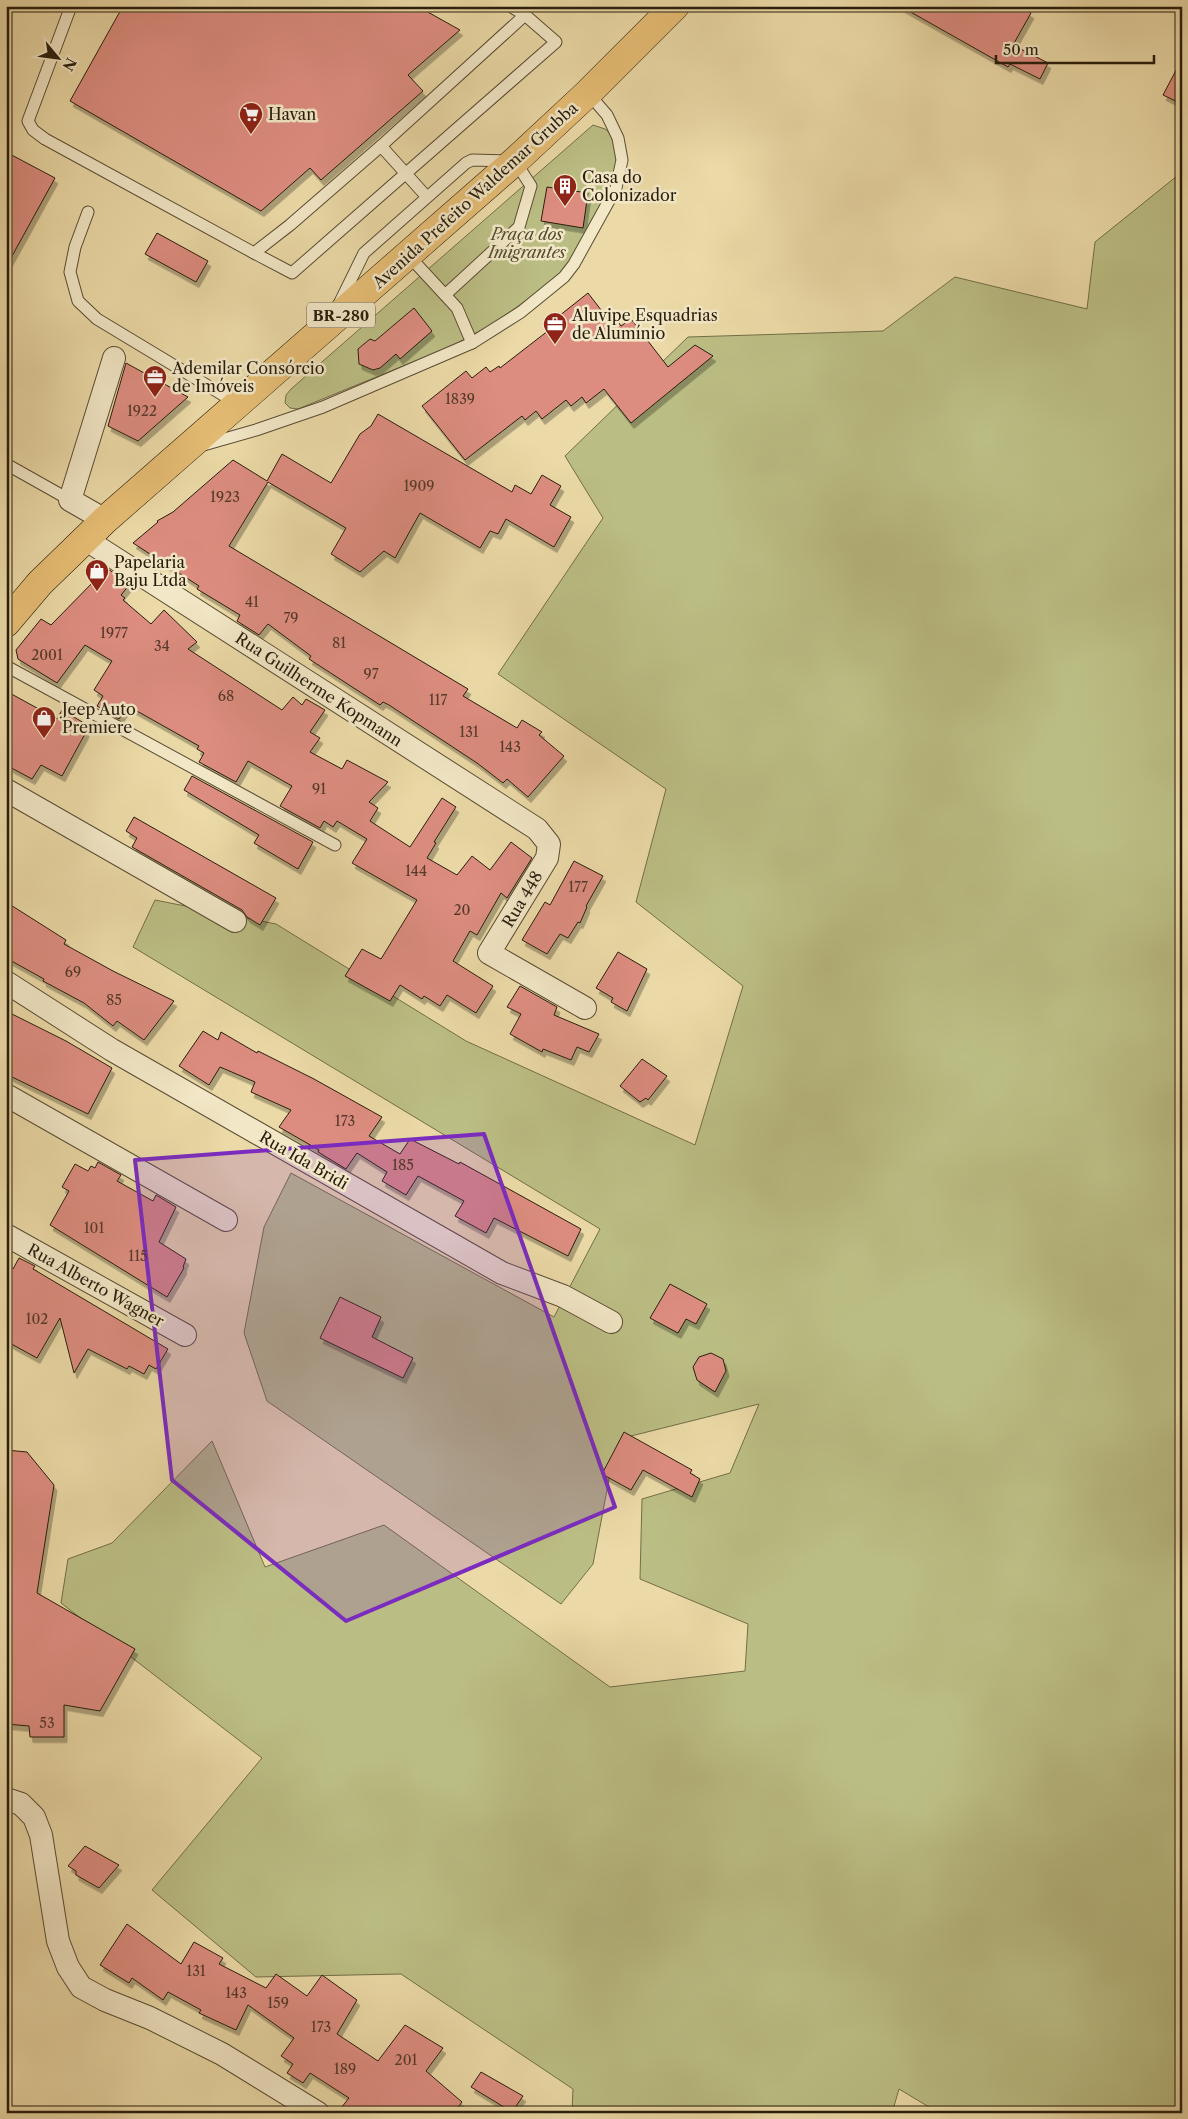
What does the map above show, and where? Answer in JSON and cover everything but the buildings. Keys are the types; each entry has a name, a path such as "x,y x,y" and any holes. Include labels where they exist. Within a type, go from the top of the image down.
{"highway":[{"name":"Avenida Prefeito Waldemar Grubba","path":"6,623 40,583 85,538 409,256 515,161 588,93 675,6"}],"street":[{"path":"105,520 70,500 114,358"},
{"name":"Rua Guilherme Kopmann","path":"85,538 537,829 548,844"},
{"path":"6,790 235,921"},
{"name":"Rua 448","path":"548,844 547,858 489,953 585,1008"},
{"name":"Rua Ida Bridi","path":"6,982 112,1050 502,1273 563,1296 611,1322"},
{"path":"6,1095 226,1220"},
{"name":"Rua Alberto Wagner","path":"6,1235 185,1335"},
{"path":"6,1799 21,1804 34,1817 41,1835 58,1941 68,1967 81,1987 105,2000 150,2018 222,2054 318,2113"}],"lane":[{"path":"71,6 28,121 34,130 45,138 292,273 556,42 525,15 510,6"},
{"path":"254,253 290,226 525,15"},
{"path":"182,452 256,430 323,407 472,343 521,312 564,277 574,264 616,188 622,160 618,138 607,115 588,93"},
{"path":"381,146 426,196"},
{"path":"330,324 364,253 426,196 472,160 515,161 530,186 519,227 445,295"},
{"path":"88,212 75,247 70,272 78,301 97,318 238,404"},
{"path":"409,256 456,308 472,343"},
{"path":"6,464 70,500"},
{"path":"6,666 335,845"}],"highlighted area":[{"path":"484,1134 615,1507 346,1621 172,1480 135,1160"}],"green space":[{"name":"Praça dos Imigrantes","path":"593,125 605,129 614,140 617,166 613,185 572,261 557,278 496,322 452,346 298,409 290,408 285,403 286,395 291,389"},
{"path":"1182,172 1182,2113 939,2113 899,2089 892,2113 572,2113 573,2089 401,1974 256,1977 152,1890 262,1758 61,1603 68,1559 112,1543 212,1441 265,1567 384,1525 610,1687 745,1671 748,1624 640,1579 642,1499 730,1473 759,1404 631,1436 610,1474 593,1564 561,1604 267,1401 244,1333 264,1227 291,1173 554,1317 600,1229 133,947 155,900 276,924 466,1041 695,1145 743,986 636,902 666,789 498,674 603,518 565,456 688,337 883,331 955,277 1087,309 1095,242"}],"place":[{"name":"Havan","path":"251,135"},
{"name":"Casa do Colonizador","path":"565,207"},
{"name":"Aluvipe Esquadrias de Alumínio","path":"555,345"},
{"name":"Ademilar Consórcio de Imóveis","path":"155,398"},
{"name":"Papelaria Baju Ltda","path":"97,592"},
{"name":"Jeep Auto Premiere","path":"44,739"}]}
